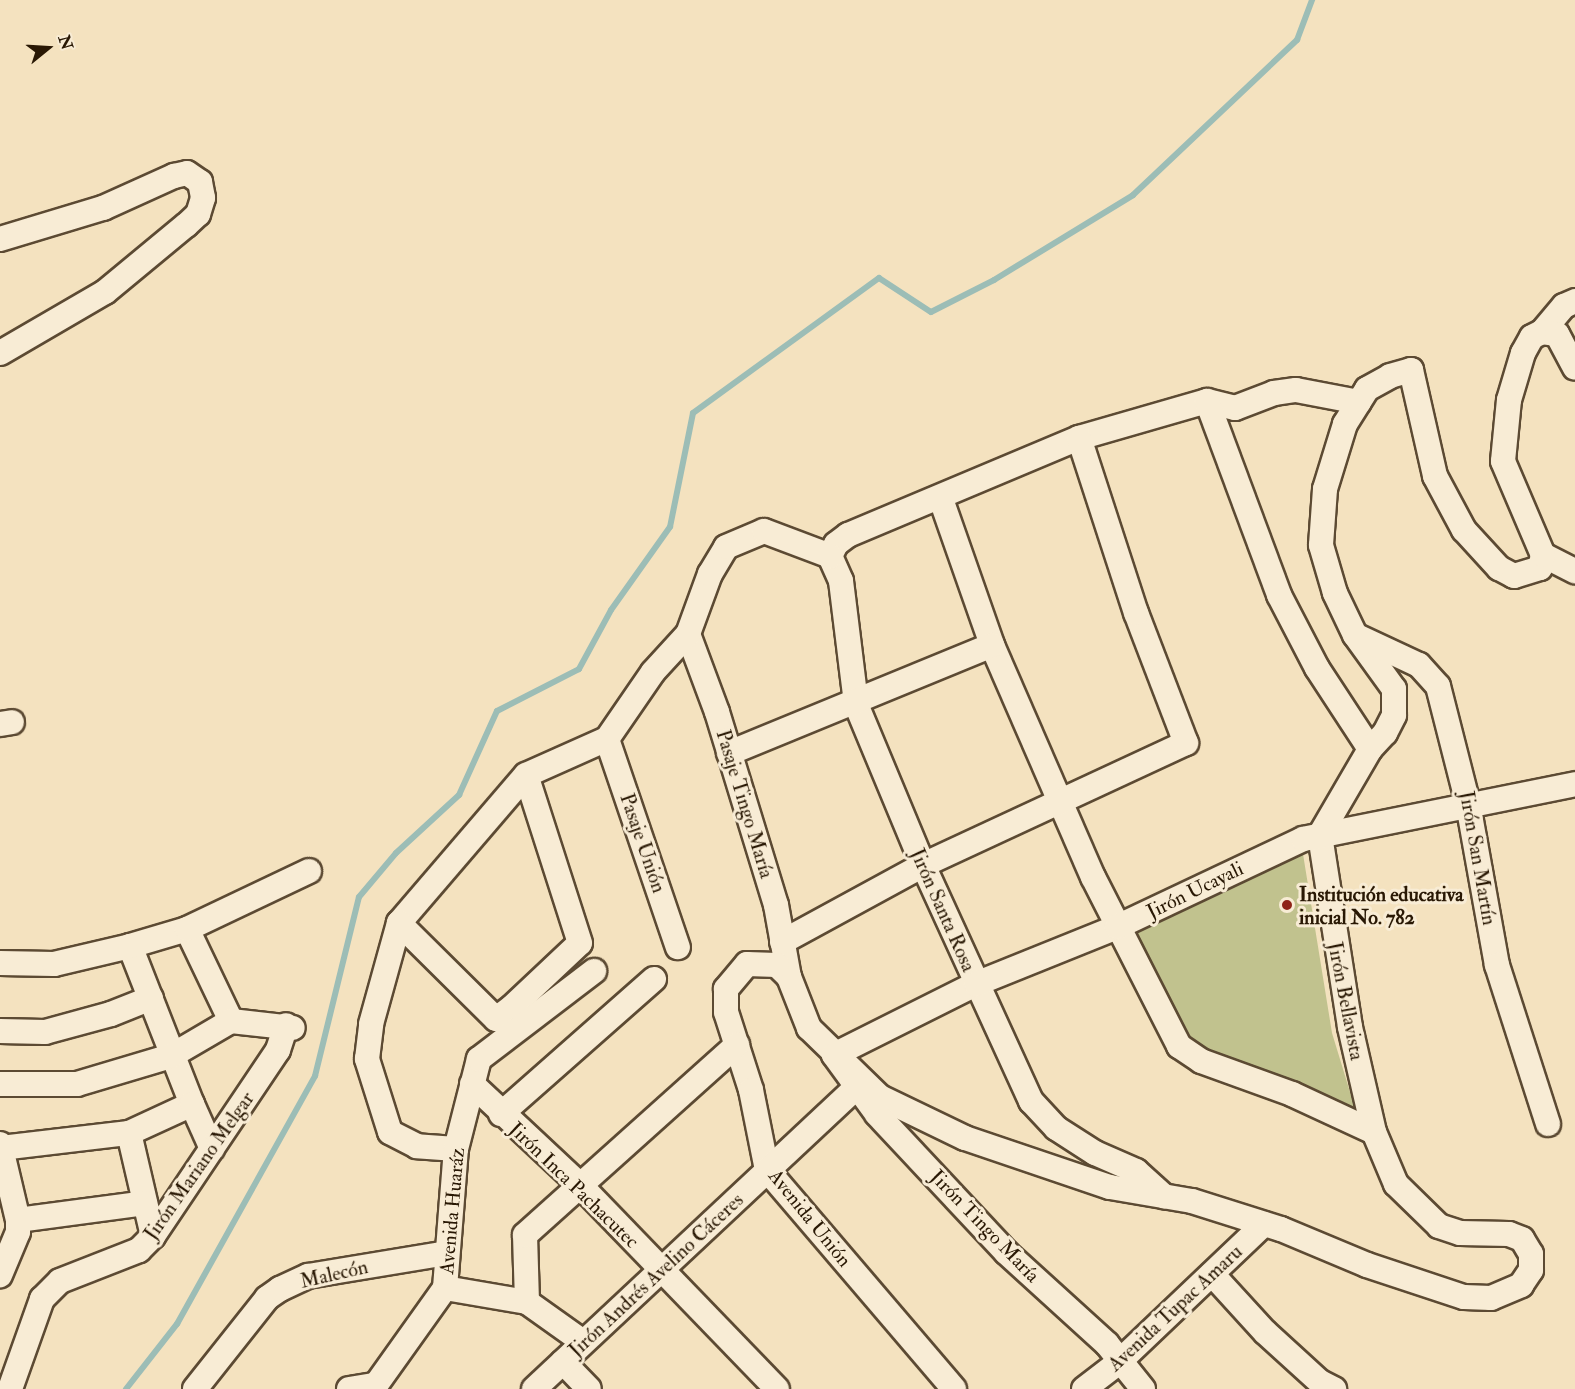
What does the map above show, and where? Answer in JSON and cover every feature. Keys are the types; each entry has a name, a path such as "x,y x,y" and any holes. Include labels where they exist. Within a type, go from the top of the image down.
{"street":[{"path":"0,239 103,208 174,176 187,173 200,182 203,198 198,214 186,225 105,292 0,353"},
{"path":"1320,835 1370,749 1394,715 1394,689 1355,635 1335,593 1321,544 1325,489 1345,424 1367,389 1390,376 1411,370 1435,476 1464,530 1499,568 1514,576 1540,568 1543,555 1503,461 1509,400 1520,362 1532,338 1542,332 1564,306 1575,301"},
{"path":"1542,332 1557,334 1575,368"},
{"path":"456,1149 417,1146 390,1132 367,1059 371,1024 399,923 526,775 607,739 653,672 688,634 710,574 726,547 764,531 830,556 836,544 848,535 941,498 1079,438 1207,401 1235,408 1274,393 1296,390 1359,402"},
{"path":"1207,401 1279,595 1317,668 1370,749"},
{"path":"782,942 922,866 1186,743 1136,613 1079,438"},
{"path":"941,498 992,645 1117,927 1179,1046 1201,1061 1292,1094 1374,1132"},
{"path":"1543,555 1575,571"},
{"name":"Jirón Santa Rosa","path":"830,556 841,580 856,704 922,866 1031,1101 1056,1128 1095,1153 1136,1171 1164,1197"},
{"name":"Pasaje Tingo María","path":"688,634 729,753 776,905 789,977"},
{"name":"Jirón San Martín","path":"1355,635 1419,665 1438,686 1468,804 1497,965 1548,1124"},
{"path":"729,753 856,704 992,645"},
{"name":"Pasaje Unión","path":"607,739 678,946"},
{"path":"399,923 496,1019 580,943 526,775"},
{"name":"Jirón Ucayali","path":"834,1055 976,984 1117,927 1278,850 1320,835 1575,784"},
{"name":"Jirón Bellavista","path":"789,977 809,1028 834,1055 880,1097 965,1138 1110,1187 1164,1197 1264,1224 1464,1297 1491,1298 1521,1285 1531,1270 1531,1254 1522,1239 1509,1234 1461,1233 1439,1226 1396,1184 1374,1132 1346,1006 1320,835"},
{"path":"0,963 54,964 188,929 309,871"},
{"path":"0,1084 77,1084 171,1056 231,1021 188,929"},
{"path":"130,946 171,1056 213,1149"},
{"name":"Avenida Unión","path":"789,977 777,965 762,962 747,964 735,975 726,990 726,1012 751,1090 767,1170 954,1389"},
{"name":"Avenida Huaráz","path":"374,1387 445,1288 456,1149 479,1059 594,971"},
{"path":"501,1114 654,979"},
{"path":"0,1031 45,1032 111,1014 151,998"},
{"name":"Jirón Mariano Melgar","path":"10,1389 42,1299 60,1281 139,1250 153,1236 278,1050 289,1027 231,1021"},
{"path":"527,1302 525,1234 737,1045"},
{"name":"Jirón Tingo María","path":"834,1055 857,1087 1006,1252 1107,1344 1119,1362 1143,1389"},
{"name":"Jirón Inca Pachacutec","path":"472,1084 501,1114 581,1186 777,1389"},
{"name":"Jirón Andrés Avelino Cáceres","path":"534,1389 857,1087"},
{"path":"1,1271 18,1232 18,1220 1,1146 129,1132 192,1104"},
{"path":"129,1132 153,1236"},
{"path":"18,1220 146,1203"},
{"name":"Avenida Tupac Amaru","path":"1084,1389 1119,1362 1264,1224"},
{"name":"Malecón","path":"195,1389 267,1298 280,1289 308,1276 447,1253"},
{"path":"1212,1274 1265,1332 1320,1382 1334,1389"},
{"path":"445,1288 527,1302 583,1342"},
{"path":"562,1362 589,1389"},
{"path":"349,1389 374,1387"}],"green space":[{"path":"1303,854 1332,1033 1357,1115 1187,1040 1127,933"}],"waterway":[{"path":"126,1389 177,1324 315,1076 359,897 396,853 459,795 497,711 579,669 611,610 670,527 693,413 879,278 931,312 994,280 1133,195 1297,40 1312,0"}],"place":[{"name":"Institución educativa inicial No. 782","path":"1287,905"}]}
